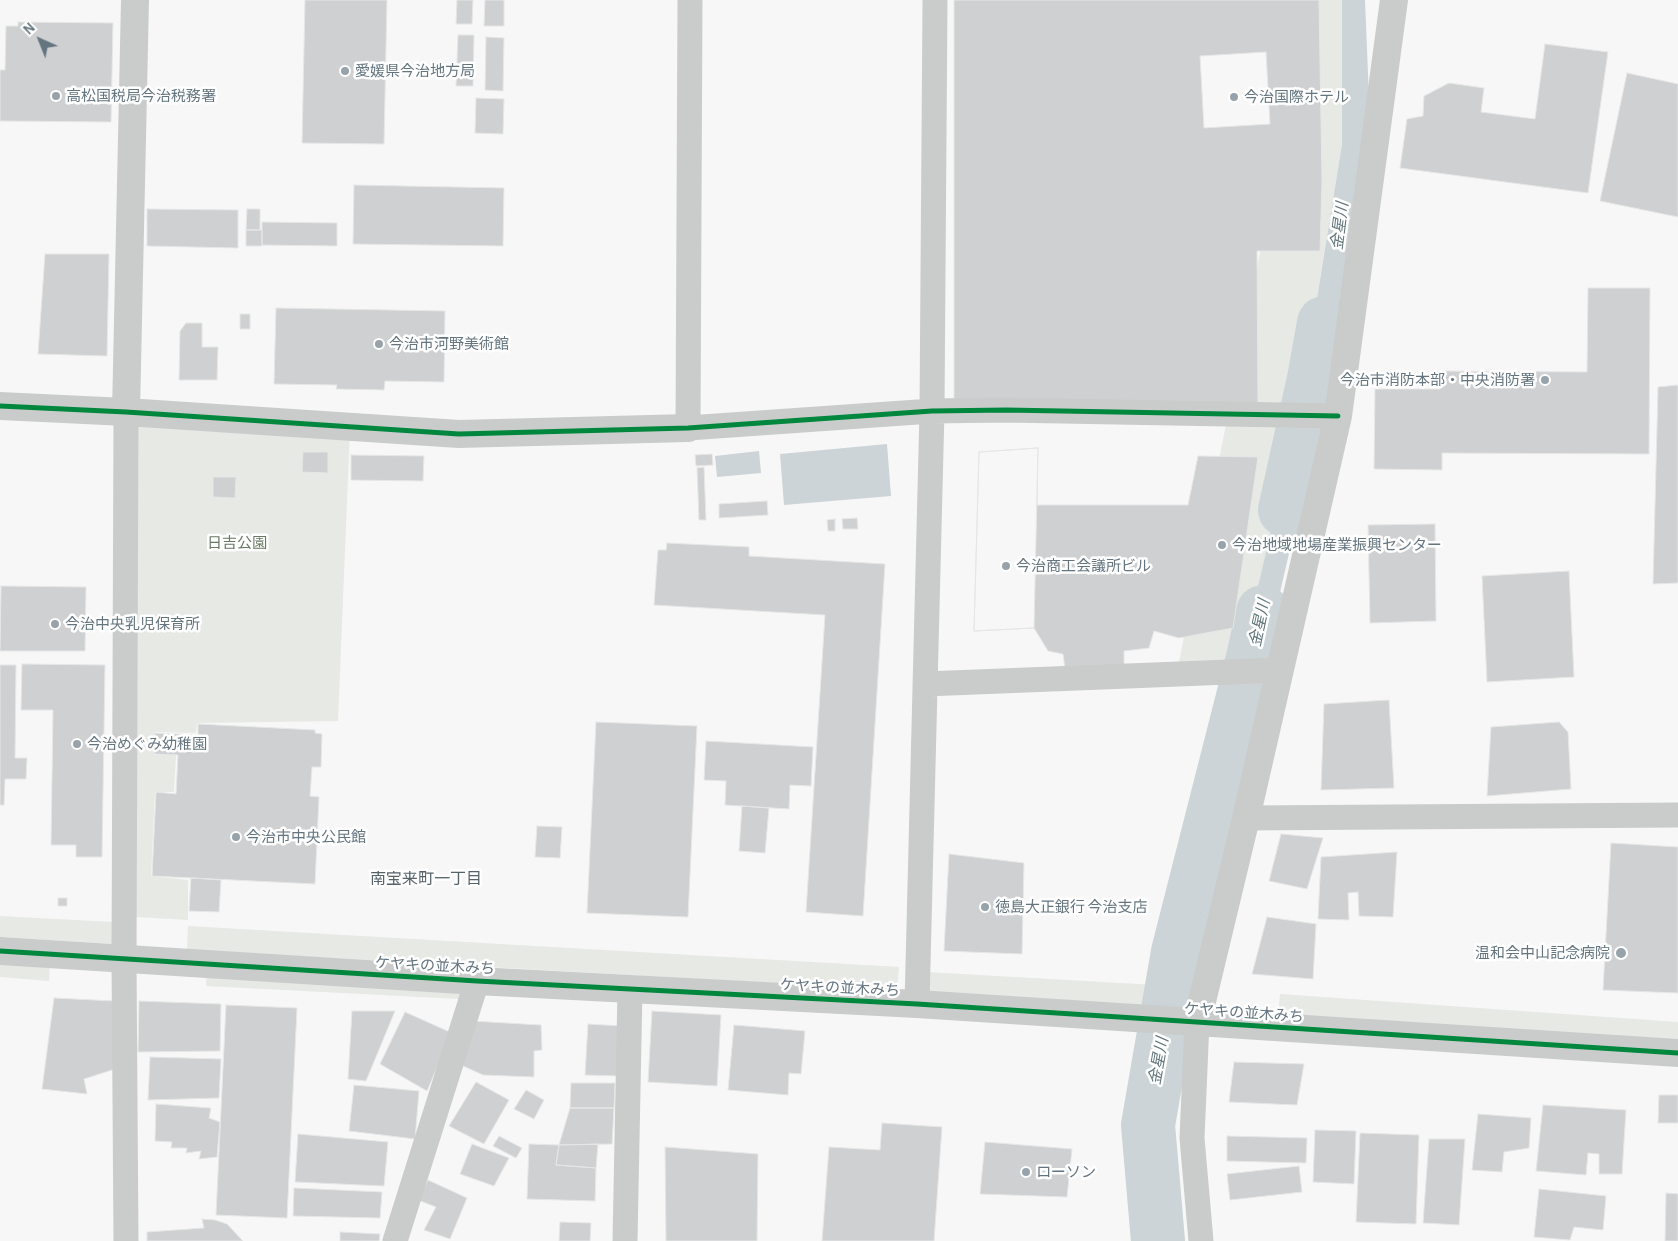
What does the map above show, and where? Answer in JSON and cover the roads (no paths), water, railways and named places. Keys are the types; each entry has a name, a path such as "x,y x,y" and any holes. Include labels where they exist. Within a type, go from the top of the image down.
{"street":[{"path":"126,1241 124,960 126,412 136,0"},
{"path":"688,428 690,0"},
{"path":"917,1004 932,411 935,0"},
{"path":"1200,1241 1192,1138 1197,1022 1338,416 1394,0"},
{"path":"0,406 126,412 459,434 688,428 932,411 1006,410 1338,416"},
{"path":"925,684 1280,670"},
{"path":"1246,818 1678,815"},
{"name":"ケヤキの並木みち","path":"0,951 477,981 917,1004 1678,1053"},
{"path":"395,1241 477,981"},
{"path":"625,1241 630,989"}],"water":[{"path":"1342,0 1365,0 1369,98 1360,199 1325,395 1301,397 1342,144"},
{"path":"1293,437 1316,437 1265,657 1240,663"},
{"path":"887,444 891,496 784,505 780,454"},
{"path":"759,451 761,473 717,477 715,456"}],"waterway":[{"name":"金星川","path":"1285,510 1314,379 1324,323"},
{"name":"金星川","path":"1158,1241 1148,1125 1178,952 1263,612"}],"place":[{"name":"愛媛県今治地方局","path":"345,71"},
{"name":"高松国税局今治税務署","path":"56,96"},
{"name":"今治国際ホテル","path":"1234,97"},
{"name":"今治市河野美術館","path":"379,344"},
{"name":"今治市消防本部・中央消防署","path":"1545,380"},
{"name":"今治地域地場産業振興センター","path":"1222,545"},
{"name":"今治商工会議所ビル","path":"1006,566"},
{"name":"今治中央乳児保育所","path":"55,624"},
{"name":"今治めぐみ幼稚園","path":"77,744"},
{"name":"今治市中央公民館","path":"236,837"},
{"name":"徳島大正銀行 今治支店","path":"985,907"},
{"name":"温和会中山記念病院","path":"1621,953"},
{"name":"ローソン","path":"1026,1172"}],"district":[{"name":"南宝来町一丁目","path":"426,879"}],"park label":[{"name":"日吉公園","path":"237,543"}]}
